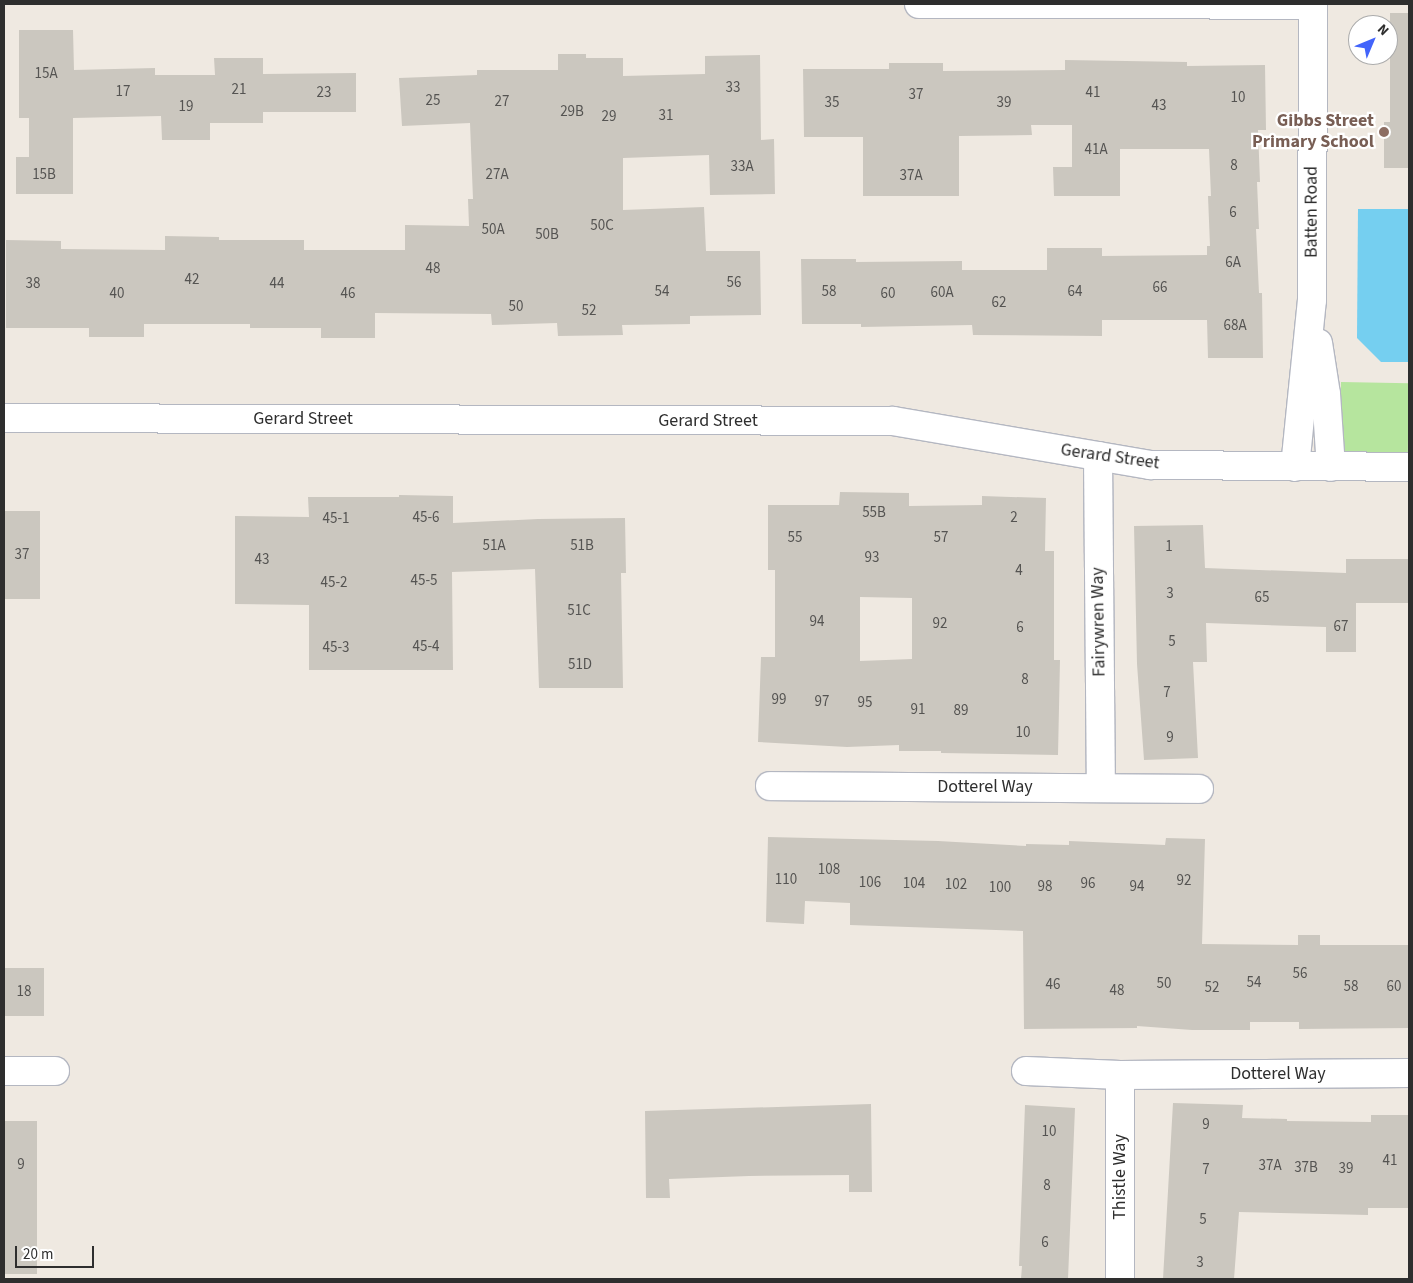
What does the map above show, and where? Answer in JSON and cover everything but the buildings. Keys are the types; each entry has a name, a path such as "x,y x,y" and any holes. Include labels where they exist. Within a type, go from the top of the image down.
{"street":[{"path":"919,4 1313,4"},
{"name":"Batten Road","path":"1295,467 1312,300 1313,4"},
{"name":"Batten Road","path":"1312,300 1326,394 1330,467"},
{"name":"Gerard Street","path":"4,418 893,421 1150,465 1409,467"},
{"name":"Fairywren Way","path":"1098,456 1100,788"},
{"name":"Dotterel Way","path":"770,786 1199,789"},
{"path":"4,1071 55,1071"},
{"name":"Dotterel Way","path":"1026,1071 1120,1075 1409,1073"},
{"name":"Thistle Way","path":"1120,1075 1120,1279"}],"green space":[{"path":"1341,382 1409,383 1408,456 1340,455"}],"water":[{"path":"1358,209 1409,209 1409,362 1381,362 1357,338"}],"place":[{"name":"Gibbs Street Primary School","path":"1384,132"}]}
